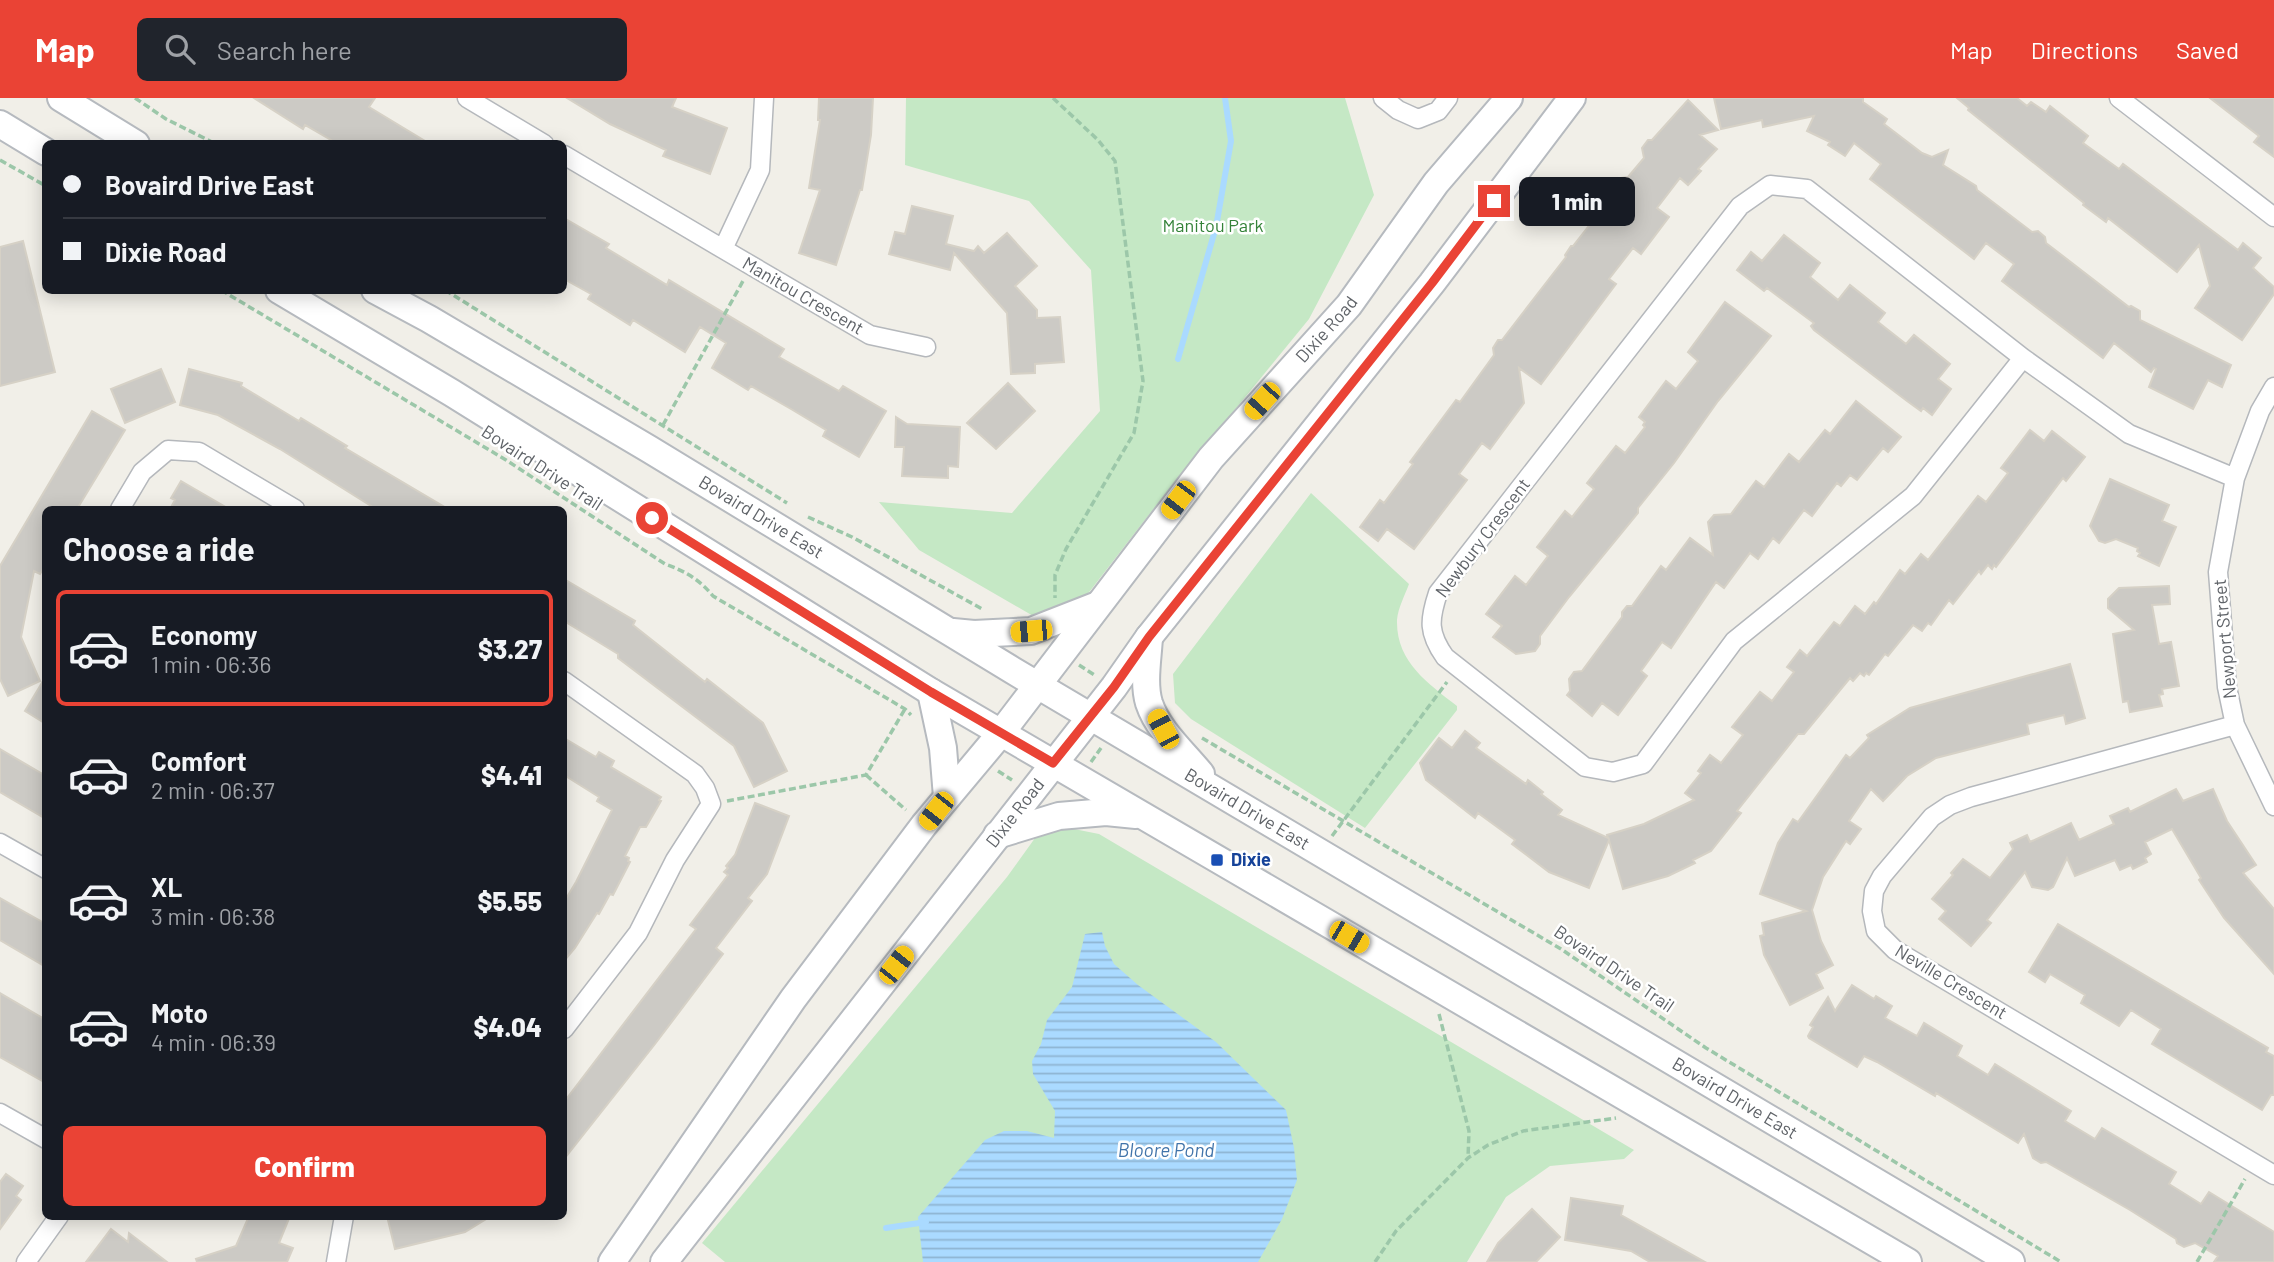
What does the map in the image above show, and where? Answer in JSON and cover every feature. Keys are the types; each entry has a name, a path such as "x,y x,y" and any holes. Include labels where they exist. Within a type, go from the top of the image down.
{"main road":[{"path":"61,98 129,140"},
{"name":"Dixie Road","path":"612,1262 793,999 924,825 1000,733 1210,458 1349,305 1436,183 1509,98"},
{"name":"Dixie Road","path":"664,1262 1114,687 1149,637 1432,283 1572,98"},
{"path":"0,124 42,150"},
{"path":"286,294 452,393 931,692 1908,1262"},
{"name":"Bovaird Drive East","path":"382,294 649,449 1114,731 1321,851 2011,1262"},
{"path":"948,631 974,634 1031,631 1097,605"},
{"path":"1149,637 1149,703 1163,729 1213,788"},
{"path":"931,692 943,748 947,797"},
{"path":"997,835 1059,816 1107,812 1141,815"}],"street":[{"path":"467,98 537,140"},
{"name":"Manitou Crescent","path":"723,249 760,170 764,98"},
{"path":"1383,98 1398,110 1418,119 1438,111 1448,98"},
{"path":"2119,98 2274,217"},
{"name":"Manitou Crescent","path":"567,157 751,267 870,334 926,346"},
{"name":"Newbury Crescent","path":"2023,358 1913,496 1734,641 1643,764 1613,772 1585,767 1445,657 1434,641 1430,615 1438,593 1740,206 1770,185 1807,189 2023,358 2129,434 2235,478"},
{"name":"Newport Street","path":"2274,387 2260,411 2235,478 2218,572 2227,687 2235,725 2274,806"},
{"path":"122,506 142,472 168,450 199,452 290,506"},
{"path":"567,683 695,774 705,788 711,804 675,860 638,933 567,1025"},
{"name":"Neville Crescent","path":"2235,725 1950,805 1932,817 1882,876 1874,891 1872,911 1876,931 1895,950 2274,1175"},
{"path":"0,843 42,867"},
{"path":"0,1113 42,1137"},
{"path":"26,1262 57,1220"},
{"path":"336,1262 343,1220"}],"path":[{"path":"135,98 166,119 208,140"},
{"path":"1053,98 1098,139 1115,161 1143,381 1134,433 1066,548 1055,575 1055,598"},
{"path":"0,160 42,184"},
{"path":"663,425 751,267"},
{"name":"Bovaird Drive Trail","path":"228,294 506,460 665,564 685,571 704,585 713,596 905,709 914,719"},
{"path":"451,294 797,510"},
{"path":"808,517 852,537 988,612"},
{"path":"1060,652 1114,687"},
{"path":"1321,851 1459,667"},
{"path":"711,804 866,775 905,709"},
{"path":"1078,778 1114,731"},
{"name":"Bovaird Drive Trail","path":"1195,734 1561,949 1706,1048 2061,1262"},
{"path":"979,758 1030,791"},
{"path":"866,775 924,825"},
{"path":"1438,1006 1469,1131 1468,1158"},
{"path":"1375,1262 1396,1231 1468,1158 1489,1145 1523,1131 1618,1118 1639,1106"},
{"path":"2197,1262 2255,1163"}],"green space":[{"name":"Manitou Park","path":"906,98 1345,98 1374,195 1309,319 1148,516 1059,631 919,550 879,502 1012,513 1100,411 1091,270 1029,201 905,165"},
{"path":"1311,493 1409,584 1397,620 1402,648 1408,660 1425,680 1457,706 1457,710 1365,828 1191,719 1175,703 1173,674"},
{"path":"1048,820 1054,825 1099,834 1634,1150 1624,1159 1550,1166 1506,1197 1467,1262 725,1262 702,1243 1007,877"}],"water":[{"name":"Bloore Pond","path":"1102,932 1105,946 1114,964 1138,985 1216,1042 1286,1110 1297,1180 1282,1219 1258,1262 923,1262 918,1217 985,1140 1004,1131 1027,1131 1054,1138 1055,1111 1033,1074 1032,1061 1041,1044 1047,1020 1072,987 1085,934"}],"building":[{"path":"254,98 375,98 369,107 423,140 331,140 305,125 303,129"},
{"path":"567,98 676,98 672,107 727,128 710,174 663,156 666,150 610,124"},
{"path":"819,98 873,98 871,135 862,190 836,265 799,253 820,190 809,188 820,120"},
{"path":"1714,98 1863,98 1863,102 1887,119 1884,124 1922,153 1932,157 1948,150 1943,165 1976,186 1977,190 2032,232 2038,231 2045,237 2046,243 2129,307 2140,311 2140,320 2231,365 2222,387 2208,380 2193,409 2149,387 2156,369 2151,372 2114,343 2103,358 2002,281 2014,264 1986,243 1974,259 1870,179 1881,164 1854,143 1845,156 1828,145 1830,142 1807,131 1814,116 1763,127 1762,120 1721,129"},
{"path":"1957,98 2017,98 2027,106 2031,102 2046,112 2050,106 2088,136 2083,143 2119,169 2123,164 2238,250 2243,243 2261,258 2253,268 2274,287 2274,294 2242,340 2195,308 2210,286 2199,245 2177,272 2108,218 2106,222 2083,205 2084,203 1968,110"},
{"path":"2210,98 2274,98 2274,157 2254,142 2259,136"},
{"path":"1688,100 1718,130 1700,135 1717,149 1698,169 1701,171 1688,185 1680,178 1657,208 1669,217 1641,254 1633,248 1609,279 1616,284 1541,384 1519,368 1524,403 1490,449 1482,443 1459,474 1467,480 1414,549 1387,529 1378,541 1360,527 1380,500 1384,503 1413,464 1410,462 1456,400 1460,402 1494,355 1493,348 1498,340 1502,340 1566,257 1571,246 1617,190 1621,178 1628,177 1644,158 1642,148 1648,140 1652,140"},
{"path":"912,206 953,216 946,244 974,251 978,246 984,253 1007,233 1037,266 1015,286 1037,310 1037,318 1060,317 1064,362 1035,364 1035,373 1011,374 1007,313 954,253 950,270 889,254 895,232 905,234"},
{"path":"567,220 609,244 606,248 667,285 669,280 784,349 779,357 839,391 843,386 886,411 859,457 823,436 826,430 751,386 748,390 712,368 726,343 700,327 685,352 633,320 630,325 588,299 591,294 567,281"},
{"path":"1784,235 1820,263 1810,277 1838,300 1850,285 1885,313 1878,322 1906,344 1914,335 1950,364 1938,379 1951,389 1932,415 1907,401 1814,330 1811,326 1814,323 1767,288 1764,291 1737,270 1751,252 1762,261"},
{"path":"23,241 55,372 0,386 0,247"},
{"path":"1725,302 1771,336 1718,401 1638,508 1638,513 1569,597 1540,636 1540,644 1535,651 1516,654 1493,637 1502,626 1486,614 1515,576 1526,585 1548,556 1537,547 1565,511 1572,517 1594,489 1587,483 1616,446 1625,453 1645,427 1645,422 1639,417 1666,381 1676,389 1698,361 1688,352"},
{"path":"161,369 175,402 125,423 111,389"},
{"path":"189,369 242,383 241,386 299,421 301,418 347,446 345,448 443,506 371,506 280,449 218,415 180,405"},
{"path":"1008,383 1035,411 996,449 967,423"},
{"path":"1856,401 1901,437 1888,452 1883,448 1857,480 1850,475 1841,486 1837,483 1812,516 1804,510 1779,543 1773,538 1758,559 1750,553 1724,588 1716,582 1671,648 1662,642 1641,671 1647,676 1618,715 1602,703 1592,716 1567,695 1570,691 1569,679 1574,672 1582,671 1622,617 1622,612 1627,606 1632,606 1661,566 1666,570 1690,538 1713,555 1708,522 1714,515 1731,514 1756,481 1764,487 1789,454 1799,462 1825,430 1830,434"},
{"path":"92,411 125,430 79,506 42,506 42,571 40,574 34,571 21,637 40,681 8,696 0,679 0,566"},
{"path":"896,417 907,424 960,427 958,467 948,466 948,478 902,476 904,447 895,447"},
{"path":"2030,430 2044,441 2052,431 2085,457 2066,481 2063,478 1996,567 1994,565 1992,569 1988,565 1981,574 1979,571 1953,604 1949,600 1931,625 1928,623 1922,631 1913,625 1869,675 1860,673 1853,681 1850,678 1804,734 1798,734 1737,811 1741,813 1711,851 1693,860 1695,863 1668,876 1623,889 1609,840 1589,888 1549,872 1512,844 1515,840 1478,813 1475,818 1426,780 1420,763 1439,738 1452,748 1465,731 1480,743 1476,748 1526,784 1528,780 1543,792 1541,794 1562,810 1558,815 1608,838 1607,835 1644,824 1694,800 1685,793 1701,773 1698,771 1710,755 1721,763 1743,735 1732,727 1760,692 1772,701 1794,672 1787,667 1800,650 1807,656 1834,622 1840,626 1855,606 1865,614 1874,602 1876,604 1900,570 1905,574 1921,554 1928,560 1978,496 1986,502 2008,473 2001,468"},
{"path":"2110,479 2169,505 2162,521 2176,527 2159,566 2138,556 2138,548 2116,539 2105,543 2099,541 2090,526"},
{"path":"181,481 224,506 172,506 175,500 171,498"},
{"path":"567,581 635,621 633,625 705,682 707,679 763,723 787,771 754,787 734,746 618,658 618,654 567,623"},
{"path":"2169,586 2170,604 2152,605 2159,644 2171,642 2179,686 2162,689 2163,694 2159,695 2162,706 2130,712 2128,701 2123,702 2113,634 2134,630 2108,608 2108,599 2119,588"},
{"path":"2070,664 2085,718 2066,724 2064,715 2027,724 2029,734 1936,758 1907,776 1883,801 1871,789 1849,821 1861,829 1850,844 1846,841 1823,877 1812,910 1821,941 1833,965 1816,974 1823,988 1790,1005 1764,955 1760,936 1764,935 1762,923 1806,911 1760,894 1778,843 1793,819 1798,822 1846,755 1850,758 1869,738 1867,735 1910,708"},
{"path":"42,683 42,722 25,711"},
{"path":"567,740 596,757 599,752 614,761 611,767 661,797 661,801 646,827 640,827 625,856 630,862 613,895 610,894 599,914 597,913 567,957 567,897 612,810 597,801 599,797 567,777"},
{"path":"0,749 42,774 42,817 0,792"},
{"path":"2176,789 2183,801 2213,789 2227,821 2256,865 2243,873 2274,909 2274,974 2224,918 2199,880 2201,878 2172,829 2145,842 2151,854 2145,858 2147,862 2133,869 2131,865 2120,870 2115,860 2075,876 2067,858 2053,887 2048,890 2032,887 2025,872 1987,920 1991,923 1971,946 1939,919 1946,911 1932,899 1963,859 1990,878 2013,849 2010,843 2027,835 2030,842 2071,823 2079,840 2114,824 2110,816 2128,808 2130,812"},
{"path":"755,803 789,816 767,874 748,898 752,901 716,948 723,954 567,1155 567,1098 696,929 690,925 728,875 724,872 728,868 726,866 735,855"},
{"path":"0,898 42,922 42,965 0,940"},
{"path":"2058,924 2268,1048 2266,1052 2274,1056 2274,1095 2271,1095 2262,1110 2152,1044 2161,1029 2131,1010 2119,1026 2081,1003 2085,995 2050,974 2045,982 2029,972"},
{"path":"1852,985 1874,999 1876,996 1892,1006 1885,1018 1917,1036 1924,1023 1962,1046 1957,1056 1988,1075 1995,1064 2071,1111 2065,1121 2095,1139 2102,1128 2176,1172 2169,1184 2201,1204 2209,1192 2274,1232 2274,1262 2214,1262 2218,1256 2195,1243 2184,1247 2130,1210 2046,1162 2041,1163 2033,1158 2024,1134 2018,1143 1936,1093 1935,1096 1877,1062 1864,1056 1857,1067 1809,1038 1813,1027 1810,1025 1828,997 1835,1011"},
{"path":"0,993 42,1018 42,1081 0,1057"},
{"path":"6,1174 23,1186 16,1196 21,1200 0,1229 0,1182"},
{"path":"1571,1198 1623,1206 1621,1215 1705,1262 1650,1262 1631,1251 1565,1240"},
{"path":"1532,1209 1560,1237 1536,1262 1487,1262 1498,1243"},
{"path":"247,1220 288,1220 279,1243 293,1248 287,1262 197,1262 196,1259 236,1246"},
{"path":"388,1220 484,1220 465,1232 395,1249"},
{"path":"111,1229 128,1242 129,1233 167,1262 86,1262"}],"waterway":[{"path":"1178,359 1216,227 1231,141 1225,98"},
{"path":"886,1228 926,1222"}],"place":[{"name":"Dixie","path":"1217,860"}],"route":[{"path":"652,518 931,692 1053,763 1114,687 1149,637 1432,283 1494,201"}]}
